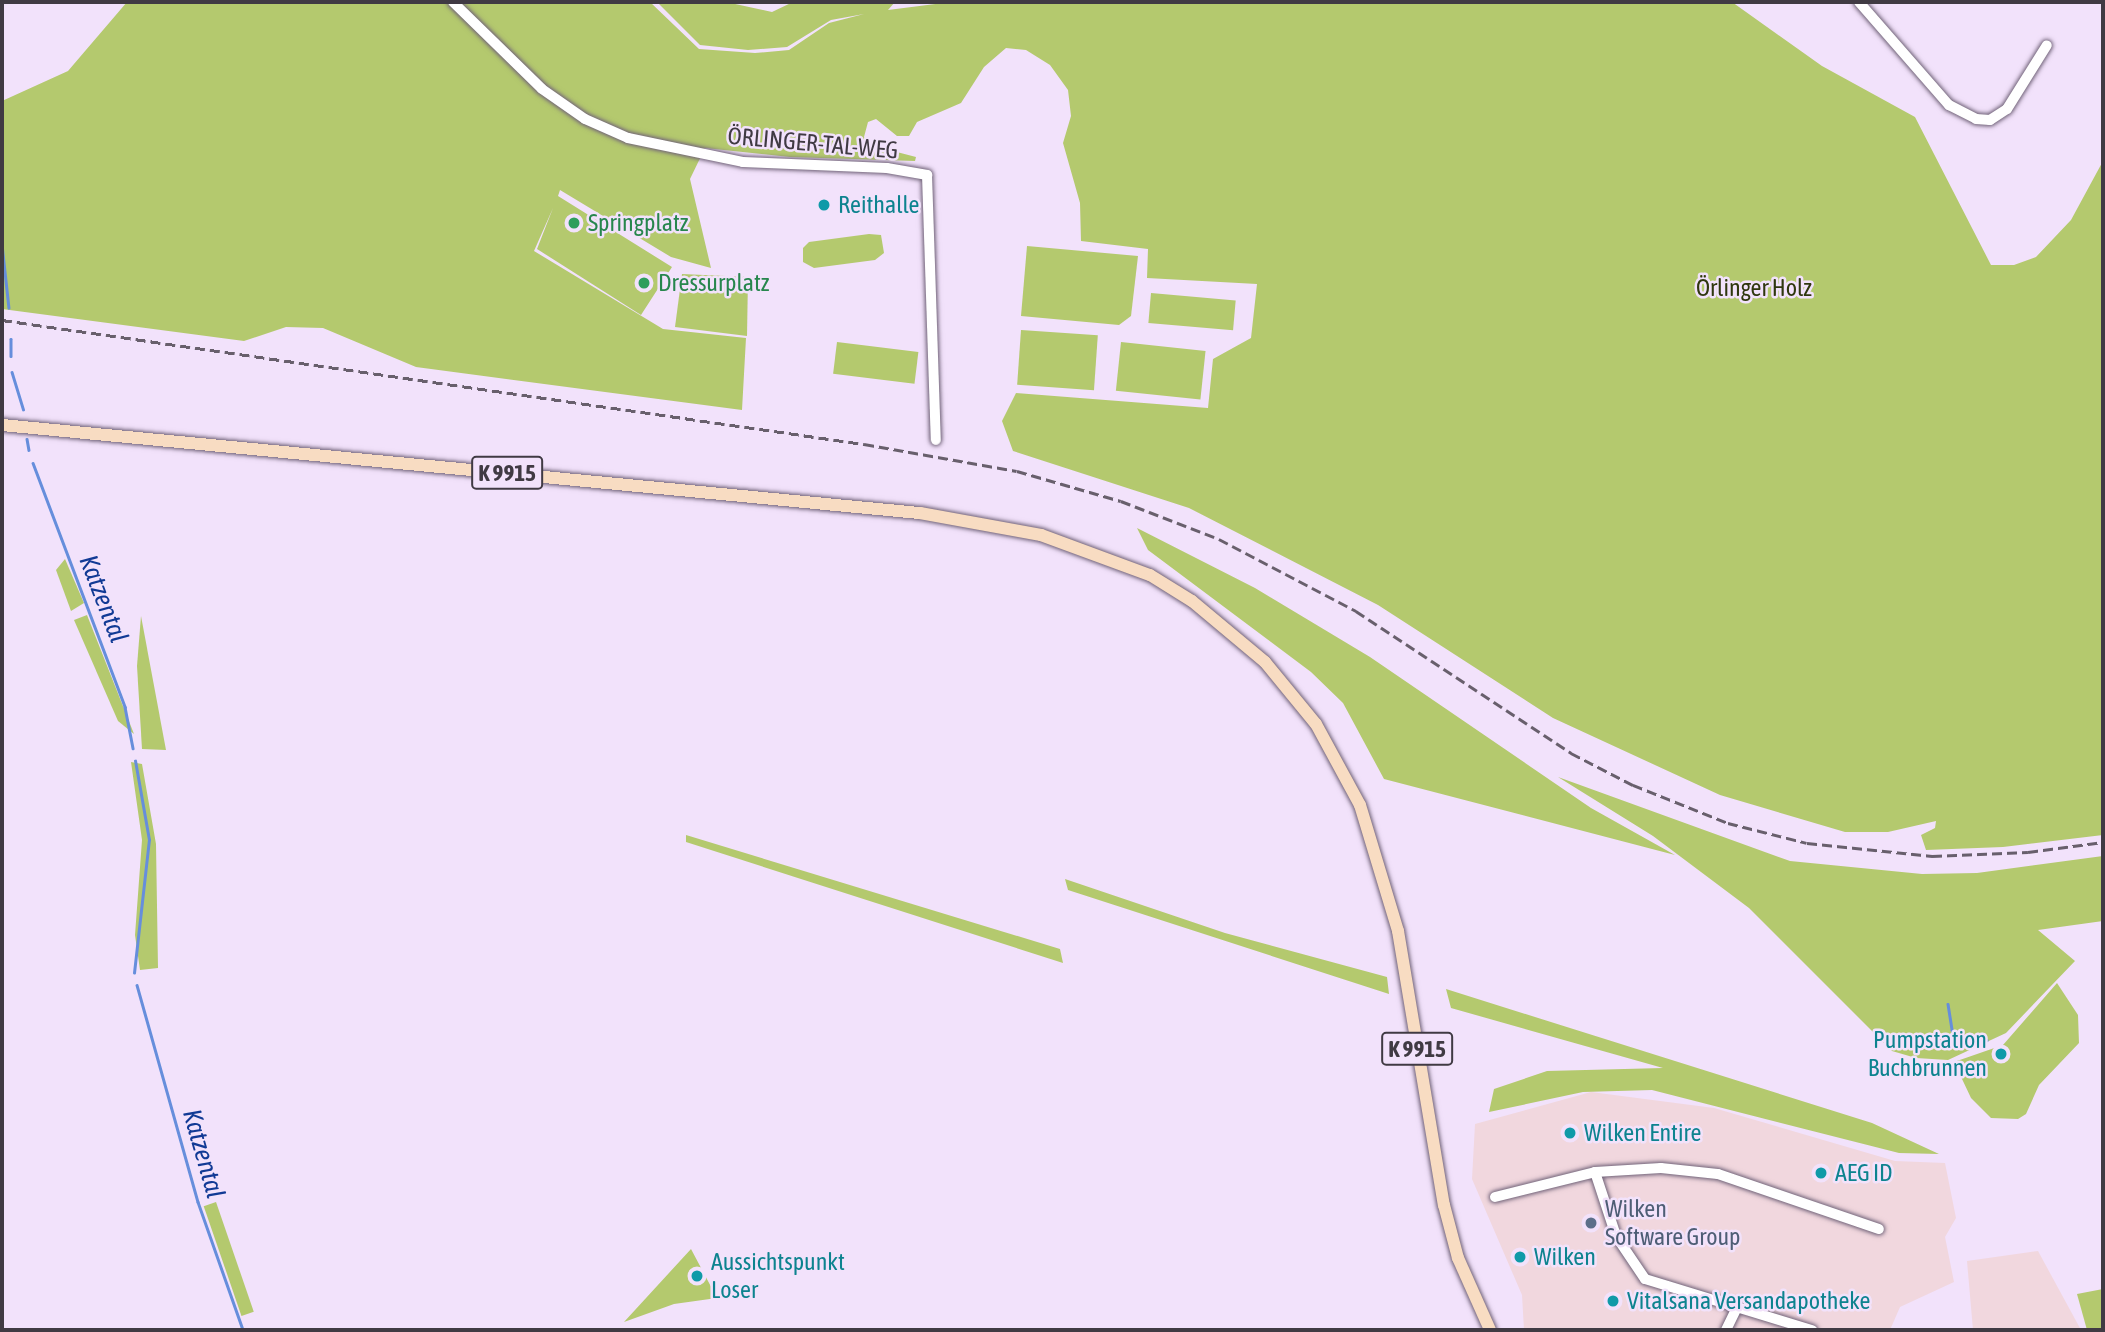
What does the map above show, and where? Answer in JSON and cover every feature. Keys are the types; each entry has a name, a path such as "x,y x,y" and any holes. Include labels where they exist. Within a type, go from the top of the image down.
{"main road":[{"name":"K 9915","path":"2,425 920,513 1070,544 1150,575 1192,601 1246,645 1315,724 1343,768 1377,852 1398,931 1444,1205 1458,1258 1490,1330"}],"street":[{"name":"ÖRLINGER-TAL-WEG","path":"453,2 542,89 585,119 628,138 743,162 887,168 927,176 936,440"},
{"path":"1859,2 1949,105 1976,119 1990,120 2007,109 2047,46"},
{"path":"1495,1198 1595,1172 1661,1168 1718,1174 1879,1229"},
{"path":"1595,1172 1616,1236 1646,1279 1812,1330"},
{"path":"1726,1330 1737,1307"}],"shaded area":[{"path":"1591,1092 1714,1108 1895,1161 1945,1163 1956,1218 1945,1237 1954,1282 1900,1307 1890,1330 1524,1330 1522,1295 1472,1179 1475,1124"},
{"path":"2038,1251 2081,1330 1973,1330 1967,1261"}],"green space":[{"name":"Örlinger Holz","path":"127,2 650,2 699,49 755,53 789,50 829,23 864,14 831,20 787,47 748,50 700,45 657,2 726,2 772,12 793,2 895,2 888,10 951,2 1732,2 1822,66 1915,117 1991,265 2014,265 2036,257 2071,220 2103,161 2103,835 2003,847 1926,850 1921,835 1935,828 1936,821 1888,832 1845,832 1720,795 1553,718 1378,605 1189,508 1013,451 1002,421 1016,393 1208,408 1213,359 1251,338 1257,284 1147,278 1148,249 1081,241 1080,203 1063,143 1071,116 1068,90 1050,65 1026,50 1006,48 984,67 961,103 917,122 909,136 897,136 876,119 868,122 864,137 870,145 916,157 915,161 790,157 705,148 690,179 711,268 671,257 560,190 558,196 672,267 641,315 537,249 553,208 534,251 663,329 746,338 742,410 416,367 323,328 286,327 244,341 2,309 2,101 68,71"},
{"path":"869,234 881,235 884,253 875,260 814,268 803,262 803,248 809,242"},
{"path":"1027,246 1138,256 1131,316 1119,325 1021,316"},
{"path":"682,274 748,277 747,336 675,327"},
{"path":"1151,293 1236,300 1233,330 1148,323"},
{"path":"1021,330 1098,335 1094,390 1017,385"},
{"path":"837,342 918,352 914,384 833,374"},
{"path":"1121,342 1206,351 1200,400 1116,391"},
{"path":"1137,528 1255,588 1370,657 1591,808 1675,855 1384,779 1343,703 1311,672 1148,550"},
{"path":"65,559 84,603 71,611 56,570"},
{"path":"87,615 134,734 118,721 74,620"},
{"path":"141,616 166,750 142,749 137,666"},
{"path":"131,762 142,764 156,844 158,968 140,970 135,935 142,840"},
{"path":"1558,777 1790,861 1922,874 1977,873 2103,856 2103,921 2038,930 2075,961 2006,1033 1948,1060 1916,1058 1892,1051 1749,908 1653,836"},
{"path":"686,835 1060,949 1063,963 686,842"},
{"path":"1065,879 1225,933 1387,977 1389,994 1068,890"},
{"path":"2057,983 2078,1015 2079,1043 2039,1085 2026,1114 2018,1119 1991,1118 1971,1098 1954,1062 2003,1045"},
{"path":"1446,989 1872,1123 1939,1154 1899,1153 1652,1090 1583,1092 1489,1112 1494,1089 1547,1071 1663,1068 1451,1008"},
{"path":"216,1202 254,1312 241,1316 204,1206"},
{"path":"691,1249 717,1298 674,1304 624,1322"},
{"path":"2103,1289 2103,1330 2087,1330 2077,1294"}],"waterway":[{"name":"Katzental","path":"2,244 9,308"},
{"name":"Katzental","path":"11,339 11,356"},
{"name":"Katzental","path":"12,372 23,409"},
{"name":"Katzental","path":"27,439 29,450"},
{"name":"Katzental","path":"33,463 125,707 133,748"},
{"name":"Katzental","path":"134,973 149,840 135,761"},
{"name":"Katzental","path":"137,985 198,1202 243,1330"},
{"path":"1948,1004 1952,1030 1965,1045 1986,1040"}],"railway":[{"path":"2,320 864,444 1017,471 1121,501 1219,539 1356,611 1571,753 1633,785 1728,823 1807,843 1932,856 2028,852 2103,842"}],"place":[{"name":"Reithalle","path":"824,205"},
{"name":"Springplatz","path":"574,223"},
{"name":"Dressurplatz","path":"644,283"},
{"name":"Pumpstation Buchbrunnen","path":"2001,1054"},
{"name":"Wilken Entire","path":"1570,1133"},
{"name":"AEG ID","path":"1821,1173"},
{"name":"Wilken Software Group","path":"1591,1223"},
{"name":"Wilken","path":"1520,1257"},
{"name":"Aussichtspunkt Loser","path":"697,1276"},
{"name":"Vitalsana Versandapotheke","path":"1613,1301"}]}
